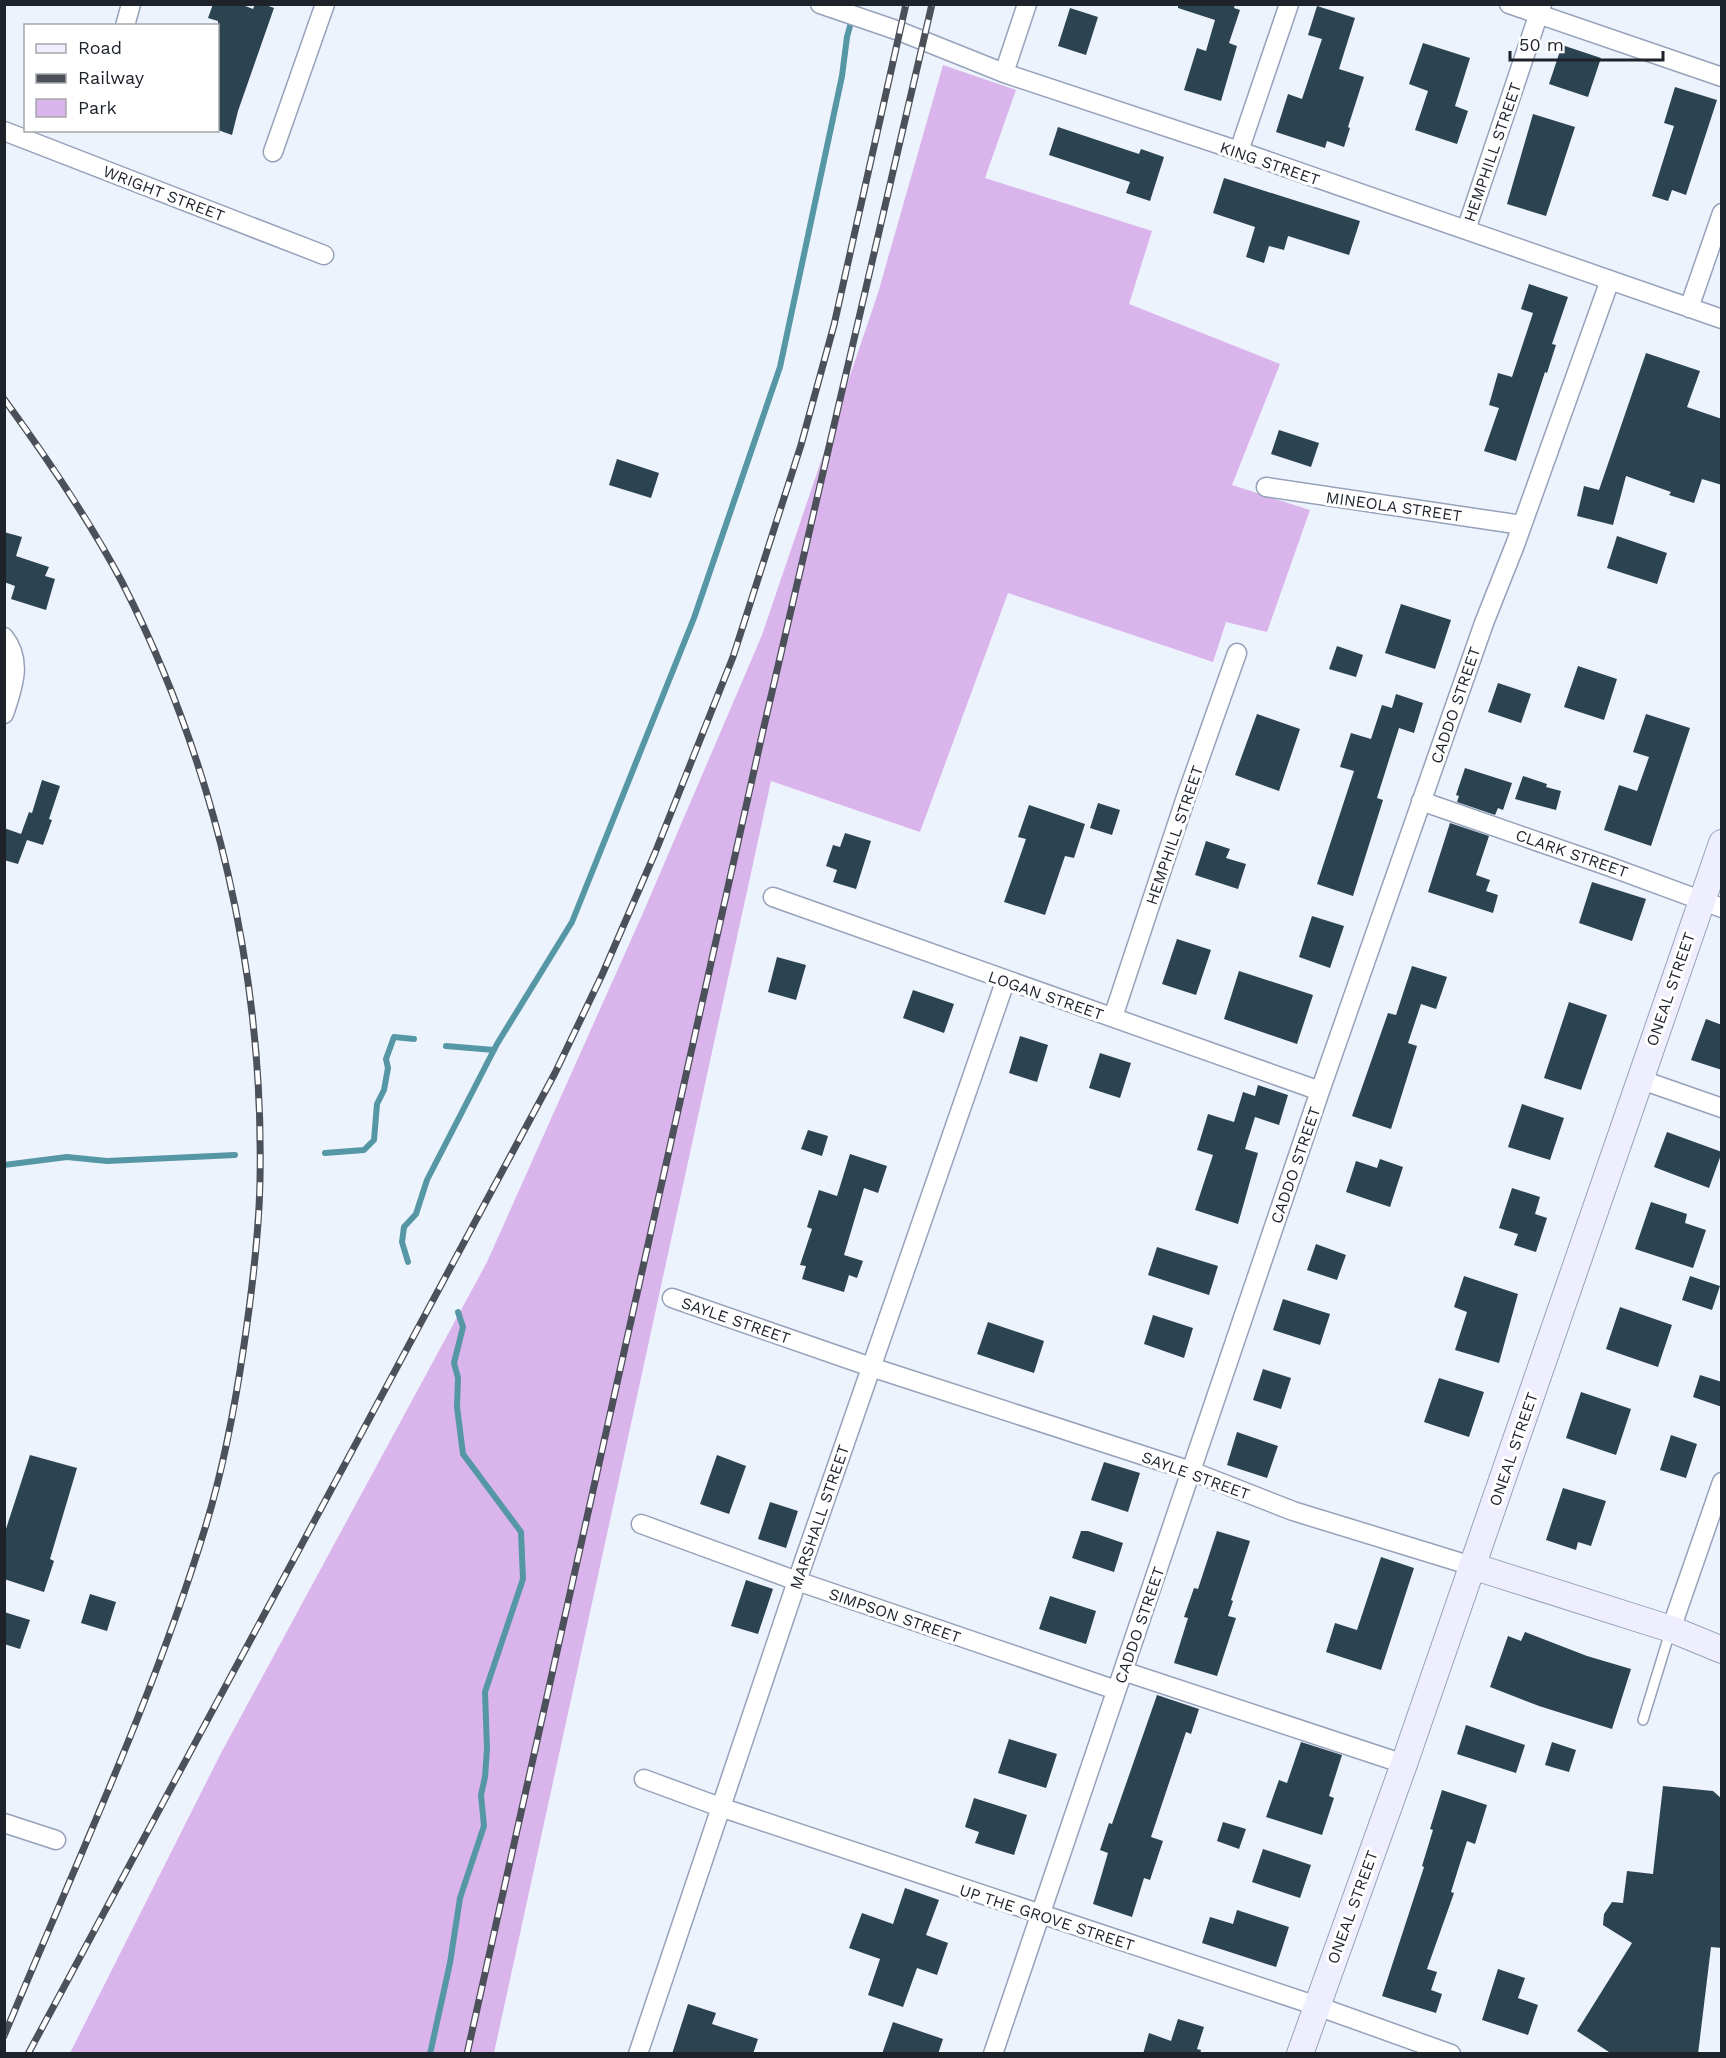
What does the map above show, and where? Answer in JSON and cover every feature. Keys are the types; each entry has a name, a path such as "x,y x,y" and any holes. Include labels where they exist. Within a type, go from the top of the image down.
{"street":[{"path":"125,24 131,4"},
{"path":"273,152 325,4"},
{"path":"1004,72 1027,4"},
{"path":"1239,152 1289,4"},
{"path":"1509,4 1540,10 1722,77"},
{"name":"KING STREET","path":"825,7 900,31 1004,72 1722,319"},
{"name":"HEMPHILL STREET","path":"1466,230 1540,10"},
{"name":"WRIGHT STREET","path":"4,131 324,255"},
{"path":"1689,308 1722,213"},
{"name":"CADDO STREET","path":"993,2054 1320,1091 1484,623 1522,525 1610,280"},
{"name":"MINEOLA STREET","path":"1266,487 1522,525"},
{"path":"4,714 13,688 16,670 9,645"},
{"name":"HEMPHILL STREET","path":"1113,1017 1186,797 1237,653"},
{"name":"CLARK STREET","path":"1421,801 1711,904"},
{"name":"ONEAL STREET","path":"1300,2054 1404,1764 1639,1079 1711,904 1722,843"},
{"name":"LOGAN STREET","path":"773,897 1005,982 1113,1017 1320,1091"},
{"name":"MARSHALL STREET","path":"638,2054 797,1581 1005,982"},
{"path":"1639,1079 1722,1108"},
{"name":"SAYLE STREET","path":"672,1298 1191,1471 1293,1511 1671,1629 1722,1650"},
{"path":"1671,1629 1722,1482"},
{"name":"SIMPSON STREET","path":"641,1524 797,1581 1116,1690"},
{"path":"1123,1671 1404,1764"},
{"name":"UP THE GROVE STREET","path":"644,1779 1040,1915 1317,2006 1451,2054"},
{"path":"4,1823 56,1840"}],"lane":[{"path":"1643,1720 1671,1629"}],"green space":[{"path":"943,65 1016,90 985,178 1152,231 1129,304 1280,364 1232,485 1310,510 1267,632 1226,622 1213,662 1008,593 920,832 771,781 494,2053 70,2053 220,1755 487,1262 643,913 762,635 878,293"}],"building":[{"path":"213,4 240,4 253,9 255,4 263,4 274,8 238,111 232,135 219,130 219,24 218,21 208,18"},
{"path":"1178,4 1235,4 1234,8 1240,10 1229,43 1237,46 1221,101 1184,90 1197,48 1206,51 1215,20 1178,8"},
{"path":"1317,6 1355,18 1339,69 1364,77 1344,147 1327,141 1325,148 1276,132 1288,94 1302,99 1322,39 1308,35"},
{"path":"1070,8 1098,17 1086,55 1058,46"},
{"path":"1423,43 1470,58 1455,106 1468,111 1457,144 1415,130 1428,91 1409,84"},
{"path":"1562,45 1601,58 1588,97 1549,84"},
{"path":"1675,87 1717,100 1686,195 1672,190 1668,201 1652,196 1674,126 1664,123"},
{"path":"1533,114 1575,127 1546,216 1507,204"},
{"path":"1058,127 1139,154 1141,149 1164,157 1150,201 1126,193 1130,182 1049,155"},
{"path":"1224,178 1360,221 1349,255 1288,236 1284,250 1269,246 1264,263 1246,257 1255,227 1213,213"},
{"path":"1529,284 1568,297 1552,344 1556,345 1516,461 1484,451 1499,408 1489,405 1498,373 1512,377 1533,313 1521,309"},
{"path":"1646,353 1700,371 1687,407 1722,419 1722,485 1702,479 1694,503 1626,476 1613,525 1577,516 1584,486 1599,490"},
{"path":"1279,430 1319,443 1311,467 1271,454"},
{"path":"617,459 659,473 651,498 609,485"},
{"path":"4,532 22,537 16,556 49,567 45,576 55,579 46,610 11,599 15,586 4,582"},
{"path":"1617,536 1667,553 1657,584 1607,568"},
{"path":"1401,604 1451,620 1435,669 1385,653"},
{"path":"1337,646 1363,655 1356,677 1329,669"},
{"path":"1578,666 1617,679 1604,720 1564,707"},
{"path":"1498,683 1531,694 1521,723 1488,712"},
{"path":"1396,694 1423,703 1414,733 1399,728 1377,798 1383,800 1353,896 1317,884 1354,771 1340,767 1351,733 1371,739 1382,705 1392,708"},
{"path":"1257,714 1300,729 1279,791 1235,775"},
{"path":"1646,714 1690,728 1651,846 1604,830 1619,785 1637,791 1649,757 1633,752"},
{"path":"1465,768 1512,783 1503,810 1498,808 1495,815 1457,802 1459,796 1456,795"},
{"path":"1523,776 1561,791 1556,810 1515,799"},
{"path":"42,780 60,786 43,845 27,840 18,864 4,860 4,828 21,834 29,812 32,813"},
{"path":"1098,803 1120,810 1112,835 1090,828"},
{"path":"1029,805 1085,824 1074,858 1065,856 1045,915 1004,902 1026,839 1018,837"},
{"path":"1450,823 1489,836 1476,875 1490,880 1486,891 1498,895 1493,913 1428,892"},
{"path":"845,833 871,841 856,889 833,882 837,870 826,866 833,845 840,847"},
{"path":"1206,841 1230,849 1226,858 1246,864 1238,889 1195,875"},
{"path":"1592,882 1646,899 1632,941 1579,923"},
{"path":"1312,916 1344,926 1330,968 1299,957"},
{"path":"1177,939 1211,950 1196,995 1162,984"},
{"path":"777,957 806,965 796,1000 768,992"},
{"path":"1412,966 1447,977 1436,1009 1421,1004 1408,1043 1417,1046 1391,1129 1352,1116 1388,1013 1396,1015"},
{"path":"1239,971 1313,995 1297,1044 1224,1019"},
{"path":"913,990 954,1004 944,1033 903,1018"},
{"path":"1569,1002 1607,1015 1581,1090 1544,1078"},
{"path":"1706,1019 1722,1025 1722,1070 1691,1060"},
{"path":"1020,1036 1048,1045 1037,1082 1009,1073"},
{"path":"1100,1053 1131,1063 1120,1098 1089,1088"},
{"path":"1258,1085 1288,1095 1279,1125 1255,1117 1245,1149 1258,1153 1238,1224 1195,1210 1213,1155 1197,1150 1208,1114 1234,1122 1243,1092 1255,1096"},
{"path":"1522,1104 1564,1118 1550,1160 1508,1147"},
{"path":"808,1130 828,1136 822,1156 801,1149"},
{"path":"1667,1132 1722,1152 1709,1188 1654,1167"},
{"path":"850,1154 887,1166 878,1193 864,1188 844,1255 863,1261 857,1278 849,1275 844,1292 802,1279 806,1266 800,1265 812,1229 807,1227 819,1190 837,1196"},
{"path":"1380,1159 1403,1167 1390,1207 1346,1192 1356,1161 1377,1168"},
{"path":"1512,1188 1540,1197 1535,1214 1547,1218 1536,1252 1514,1245 1518,1234 1499,1228"},
{"path":"1651,1202 1687,1214 1685,1223 1706,1230 1693,1268 1635,1249"},
{"path":"1316,1244 1346,1255 1337,1280 1307,1270"},
{"path":"1157,1247 1218,1266 1209,1295 1148,1275"},
{"path":"1464,1276 1518,1294 1499,1363 1455,1350 1467,1312 1454,1307"},
{"path":"1690,1276 1720,1286 1712,1310 1682,1300"},
{"path":"1283,1299 1330,1314 1320,1345 1273,1330"},
{"path":"1620,1307 1672,1325 1658,1367 1606,1349"},
{"path":"1153,1315 1193,1328 1184,1358 1144,1344"},
{"path":"988,1322 1044,1341 1034,1373 977,1354"},
{"path":"1263,1369 1291,1378 1281,1409 1253,1400"},
{"path":"1700,1375 1722,1382 1722,1407 1693,1397"},
{"path":"1439,1378 1484,1392 1469,1437 1424,1422"},
{"path":"1581,1392 1631,1409 1616,1455 1566,1438"},
{"path":"1237,1432 1278,1446 1267,1478 1227,1465"},
{"path":"1671,1435 1697,1444 1686,1478 1660,1470"},
{"path":"30,1455 77,1468 50,1559 54,1561 44,1592 4,1579 4,1535"},
{"path":"717,1455 746,1466 729,1514 700,1504"},
{"path":"1104,1462 1140,1473 1128,1512 1091,1500"},
{"path":"1563,1488 1606,1501 1591,1546 1578,1542 1576,1550 1546,1540"},
{"path":"770,1502 798,1511 786,1548 758,1539"},
{"path":"1081,1531 1088,1531 1123,1543 1114,1572 1072,1558"},
{"path":"1217,1531 1250,1541 1228,1616 1236,1618 1217,1676 1174,1663 1188,1618 1184,1617 1194,1588 1198,1589"},
{"path":"1381,1557 1414,1568 1381,1670 1326,1652 1335,1623 1357,1630"},
{"path":"746,1580 773,1589 758,1634 731,1626"},
{"path":"90,1594 116,1602 107,1631 81,1623"},
{"path":"1050,1596 1096,1611 1086,1644 1039,1629"},
{"path":"4,1612 30,1620 20,1649 4,1644"},
{"path":"1525,1632 1587,1656 1631,1669 1612,1729 1539,1706 1490,1687 1508,1636 1521,1641"},
{"path":"1157,1695 1199,1709 1191,1734 1186,1732 1151,1837 1163,1841 1150,1880 1144,1878 1132,1917 1093,1904 1108,1853 1100,1850 1109,1823 1112,1824"},
{"path":"1466,1725 1525,1745 1516,1773 1457,1754"},
{"path":"1009,1739 1057,1754 1046,1788 998,1773"},
{"path":"1301,1742 1342,1755 1329,1796 1334,1798 1322,1835 1266,1817 1279,1780 1287,1783"},
{"path":"1552,1742 1576,1750 1569,1772 1545,1765"},
{"path":"1663,1786 1713,1791 1722,1799 1722,1948 1711,1947 1698,2054 1612,2054 1577,2031 1632,1943 1603,1925 1604,1914 1612,1902 1623,1903 1627,1871 1653,1874"},
{"path":"1442,1790 1487,1805 1475,1844 1467,1841 1451,1892 1454,1893 1427,1969 1437,1972 1431,1990 1442,1994 1436,2013 1382,1996 1424,1867 1422,1866 1433,1830 1430,1829"},
{"path":"974,1798 1027,1815 1014,1855 975,1843 979,1832 965,1827"},
{"path":"1223,1822 1246,1829 1239,1849 1217,1841"},
{"path":"1263,1849 1311,1865 1300,1898 1252,1882"},
{"path":"905,1888 939,1900 926,1935 948,1943 937,1975 917,1968 903,2007 868,1995 880,1959 849,1948 862,1913 893,1924"},
{"path":"1237,1910 1289,1927 1276,1967 1202,1943 1210,1917 1233,1924"},
{"path":"1498,1969 1525,1978 1518,1998 1538,2005 1528,2035 1482,2020"},
{"path":"688,2004 716,2013 712,2024 758,2039 753,2054 672,2054"},
{"path":"1178,2019 1204,2027 1197,2049 1201,2050 1200,2054 1143,2054 1149,2033 1171,2041"},
{"path":"893,2022 943,2039 938,2054 882,2054"}],"waterway":[{"path":"408,1262 402,1242 404,1227 416,1214 427,1180 497,1044 572,922 694,618 780,367 842,76 847,37 856,4"},
{"path":"325,1153 364,1150 374,1140 377,1104 384,1090 388,1068 386,1059 394,1037 414,1039"},
{"path":"446,1046 494,1050"},
{"path":"4,1165 67,1157 107,1161 235,1155"},
{"path":"430,2054 450,1963 460,1898 484,1826 481,1795 487,1749 485,1692 523,1579 521,1532 463,1454 457,1407 458,1378 454,1363 463,1327 458,1312"}],"railway":[{"path":"28,2054 555,1073 602,975 655,853 733,657 801,445 834,325 906,4"},
{"path":"467,2054 762,735 932,4"},
{"path":"4,399 66,489 122,582 155,652 184,724 208,798 228,873 243,949 253,1026 259,1103 260,1180 255,1263 241,1368 224,1458 206,1525 162,1655 137,1719 4,2036"}]}
